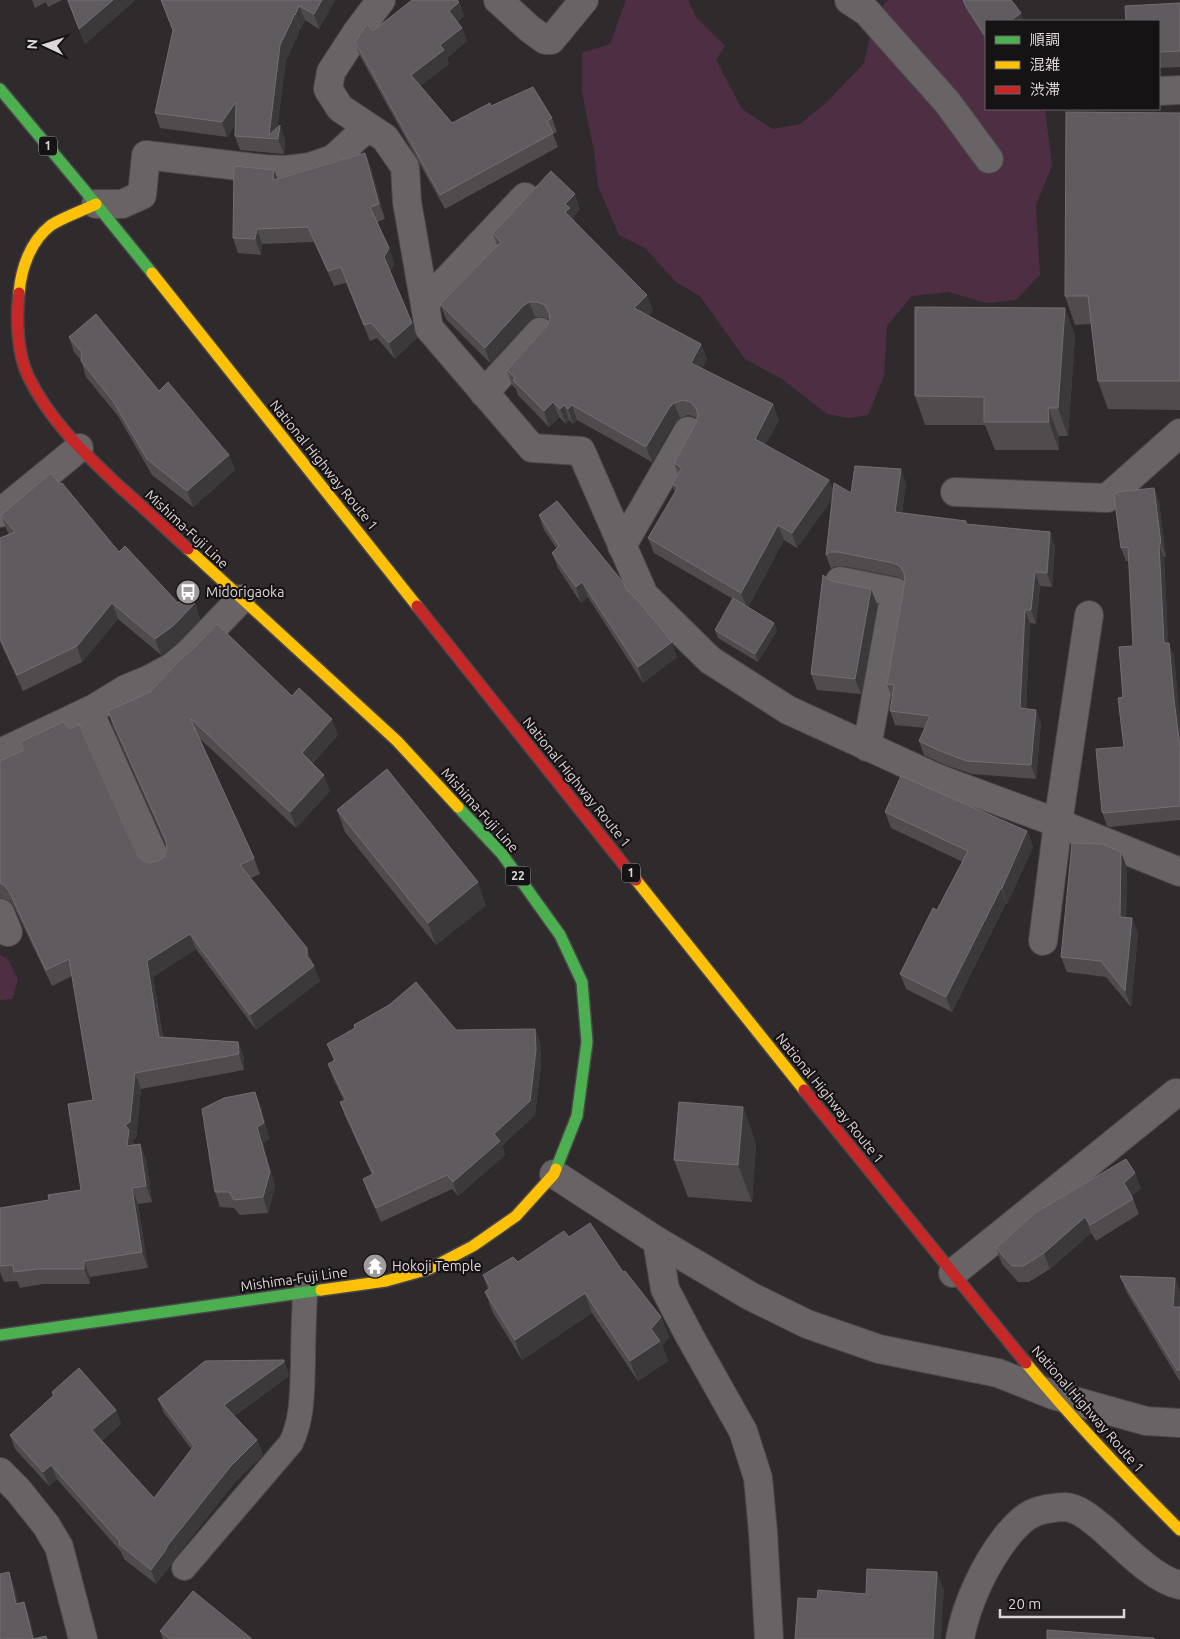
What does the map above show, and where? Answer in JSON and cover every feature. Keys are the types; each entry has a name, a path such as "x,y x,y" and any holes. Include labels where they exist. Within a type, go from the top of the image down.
{"main road":[{"name":"National Highway Route 1","path":"0,89 96,204 793,1076 1053,1395 1138,1488 1180,1530"},
{"name":"Mishima-Fuji Line","path":"0,1335 386,1281 429,1269 473,1246 516,1216 554,1174 577,1116 587,1042 582,982 560,935 502,854 397,741 79,448 43,403 27,374 19,342 17,309 20,282 33,246 50,226 96,204"}],"street":[{"path":"381,0 357,32 332,72 328,89 340,108 384,138 405,167 407,202 429,328 532,448 581,451 644,595 710,660 788,710 938,780 1058,823 1180,872"},
{"path":"498,0 545,40 551,40 584,0"},
{"path":"849,0 867,12 947,102 989,159"},
{"path":"1160,91 1180,90"},
{"path":"96,204 122,204 142,194 146,155 264,169 286,170 310,167 333,159 368,127"},
{"path":"424,303 525,197"},
{"path":"484,393 540,332"},
{"path":"622,546 688,431"},
{"path":"954,492 1107,498 1180,433"},
{"path":"0,513 79,448"},
{"path":"840,581 895,592 867,747"},
{"path":"0,753 89,711 126,689 172,667 241,599"},
{"path":"1043,941 1058,823 1089,614"},
{"path":"89,711 157,863"},
{"path":"953,1272 1176,1093"},
{"path":"554,1174 657,1241 750,1296 807,1324 880,1349 998,1373 1053,1395 1146,1421 1180,1423"},
{"path":"657,1241 665,1288 743,1431 758,1478 769,1639"},
{"path":"0,1472 18,1490 46,1525 59,1547 83,1639"},
{"path":"960,1639 968,1608 994,1553 1019,1522 1032,1513 1044,1509 1066,1507 1085,1514 1148,1568 1172,1584 1180,1585"}],"lane":[{"path":"184,1568 290,1443 295,1433 299,1421 301,1396 305,1293"}],"shaded area":[{"path":"626,0 688,0 696,17 725,46 716,60 742,109 773,129 800,124 827,102 864,63 875,15 888,0 975,0 985,28 985,110 1045,110 1052,166 1036,205 1040,275 1016,300 986,303 948,292 912,296 887,326 884,376 868,415 850,418 827,414 782,379 745,359 700,296 676,282 645,248 619,235 598,186 594,151 582,92 582,53 610,44"},
{"path":"0,955 7,958 18,979 12,999 0,1000"}],"building":[{"path":"68,0 113,0 79,29"},
{"path":"161,0 322,0 314,14 299,6 280,45 269,135 280,125 278,139 235,136 236,102 222,122 155,113 173,30"},
{"path":"412,0 457,0 459,2 449,11 462,28 440,45 444,50 411,75 452,123 490,103 491,106 533,87 552,118 547,121 553,133 440,195 355,42 367,24 373,31"},
{"path":"1011,0 1021,13 1011,20 985,20 985,35 963,1"},
{"path":"1180,3 1180,51 1160,52 1160,20 1126,20 1125,6"},
{"path":"1066,112 1180,113 1180,381 1098,381 1088,296 1065,296"},
{"path":"365,153 379,204 370,207 389,248 384,257 412,323 389,343 371,323 364,325 341,267 328,271 308,227 257,229 255,239 233,238 234,166 274,170 273,180"},
{"path":"551,171 575,194 565,204 570,208 565,212 647,295 634,308 701,344 691,363 773,404 755,439 829,480 792,533 778,525 741,593 648,538 678,487 672,484 682,468 674,463 696,423 698,415 696,408 690,402 683,400 674,403 669,408 646,447 572,405 568,409 564,405 560,409 553,402 544,411 513,380 515,378 507,370 546,327 550,320 545,305 529,302 523,306 485,348 440,304 501,242 493,233"},
{"path":"915,307 1065,308 1058,408 1048,408 1049,422 984,422 984,397 915,396"},
{"path":"96,314 159,391 168,382 229,455 187,491 147,459 113,401 81,361 82,353 69,337"},
{"path":"855,466 901,469 895,512 966,521 966,524 1050,532 1047,573 1035,572 1031,610 1025,610 1020,708 1036,710 1031,765 967,761 940,751 919,741 930,716 890,711 894,685 887,684 905,581 904,573 900,566 893,563 838,552 830,552 826,555 834,483 851,493"},
{"path":"51,473 60,484 62,483 119,552 125,546 178,603 186,594 195,603 173,626 155,639 112,603 77,646 17,675 0,638 0,538 15,532 1,515"},
{"path":"1154,488 1161,543 1159,544 1164,643 1169,643 1180,747 1180,806 1104,813 1102,812 1096,749 1124,747 1118,698 1123,697 1119,647 1133,646 1128,547 1121,548 1114,495 1117,492"},
{"path":"557,501 622,581 627,590 672,642 638,667 582,582 576,587 552,553 559,546 539,515"},
{"path":"823,575 831,581 871,589 855,679 811,674"},
{"path":"733,598 774,623 755,654 715,630"},
{"path":"217,624 292,696 299,688 332,719 302,753 324,775 290,812 190,718 254,858 240,865 307,948 307,956 314,966 250,1015 190,934 147,961 159,1037 238,1042 239,1054 135,1073 130,1122 125,1125 129,1130 127,1146 140,1144 146,1186 132,1188 142,1252 84,1261 84,1269 38,1269 14,1272 13,1265 0,1266 0,1208 49,1200 48,1195 81,1190 68,1104 93,1100 69,959 46,970 9,891 0,883 0,761 24,750 20,742 63,722 70,729 79,724 137,854 142,860 149,863 158,861 164,857 167,849 166,841 108,711 150,692"},
{"path":"387,769 478,882 428,923 337,810"},
{"path":"901,776 1027,831 1002,888 946,997 900,974 933,908 937,910 968,851 885,812"},
{"path":"1072,843 1102,844 1121,852 1120,917 1132,918 1125,991 1101,961 1061,957"},
{"path":"416,982 456,1030 535,1029 536,1050 530,1101 494,1134 500,1141 453,1182 447,1175 376,1208 363,1179 373,1174 340,1102 346,1100 328,1064 335,1060 327,1044 355,1028 354,1025 389,1005"},
{"path":"255,1092 264,1123 257,1127 270,1172 263,1197 234,1200 229,1192 215,1192 202,1109 224,1098"},
{"path":"679,1102 743,1107 738,1165 674,1160"},
{"path":"1126,1159 1135,1173 1124,1183 1133,1199 1090,1225 1085,1217 1044,1253 1023,1266 1012,1266 996,1248 1035,1213"},
{"path":"590,1223 623,1272 625,1271 661,1317 651,1329 660,1341 630,1361 585,1293 515,1340 485,1292 490,1287 483,1275 513,1257 518,1262 564,1231 569,1237"},
{"path":"1120,1276 1175,1278 1173,1307 1180,1307 1180,1370 1177,1370"},
{"path":"284,1360 284,1362 224,1405 257,1440 230,1467 168,1545 151,1570 119,1544 120,1542 51,1465 43,1472 10,1435 54,1395 52,1392 79,1368 116,1410 92,1430 154,1498 194,1446 158,1399 205,1361"},
{"path":"867,1569 937,1572 933,1639 795,1639 798,1598 817,1599 818,1590 866,1594"},
{"path":"9,1572 16,1604 24,1602 33,1639 0,1639 0,1574"},
{"path":"193,1591 252,1639 170,1639 160,1631"},
{"path":"1047,1630 1153,1638 1155,1639 1047,1639"},
{"path":"46,1636 47,1639 33,1639"}],"traffic: fast":[{"path":"0,89 152,273"},
{"path":"458,807 502,854 560,935 582,982 587,1042 577,1116 556,1169"},
{"path":"0,1335 321,1290"}],"traffic: slow":[{"path":"19,293 24,265 32,248 43,232 59,220 96,204"},
{"path":"152,273 417,606"},
{"path":"188,549 397,741 458,807"},
{"path":"636,880 804,1090"},
{"path":"321,1290 386,1281 429,1269 473,1246 516,1216 554,1174 556,1169"},
{"path":"1026,1363 1101,1448 1180,1530"}],"traffic: jam":[{"path":"19,293 18,324 24,367 46,407 69,436 94,462 188,549"},
{"path":"417,606 636,880"},
{"path":"804,1090 1026,1363"}],"place":[{"name":"Midorigaoka","path":"188,592"},
{"name":"Hokoji Temple","path":"375,1266"}]}
